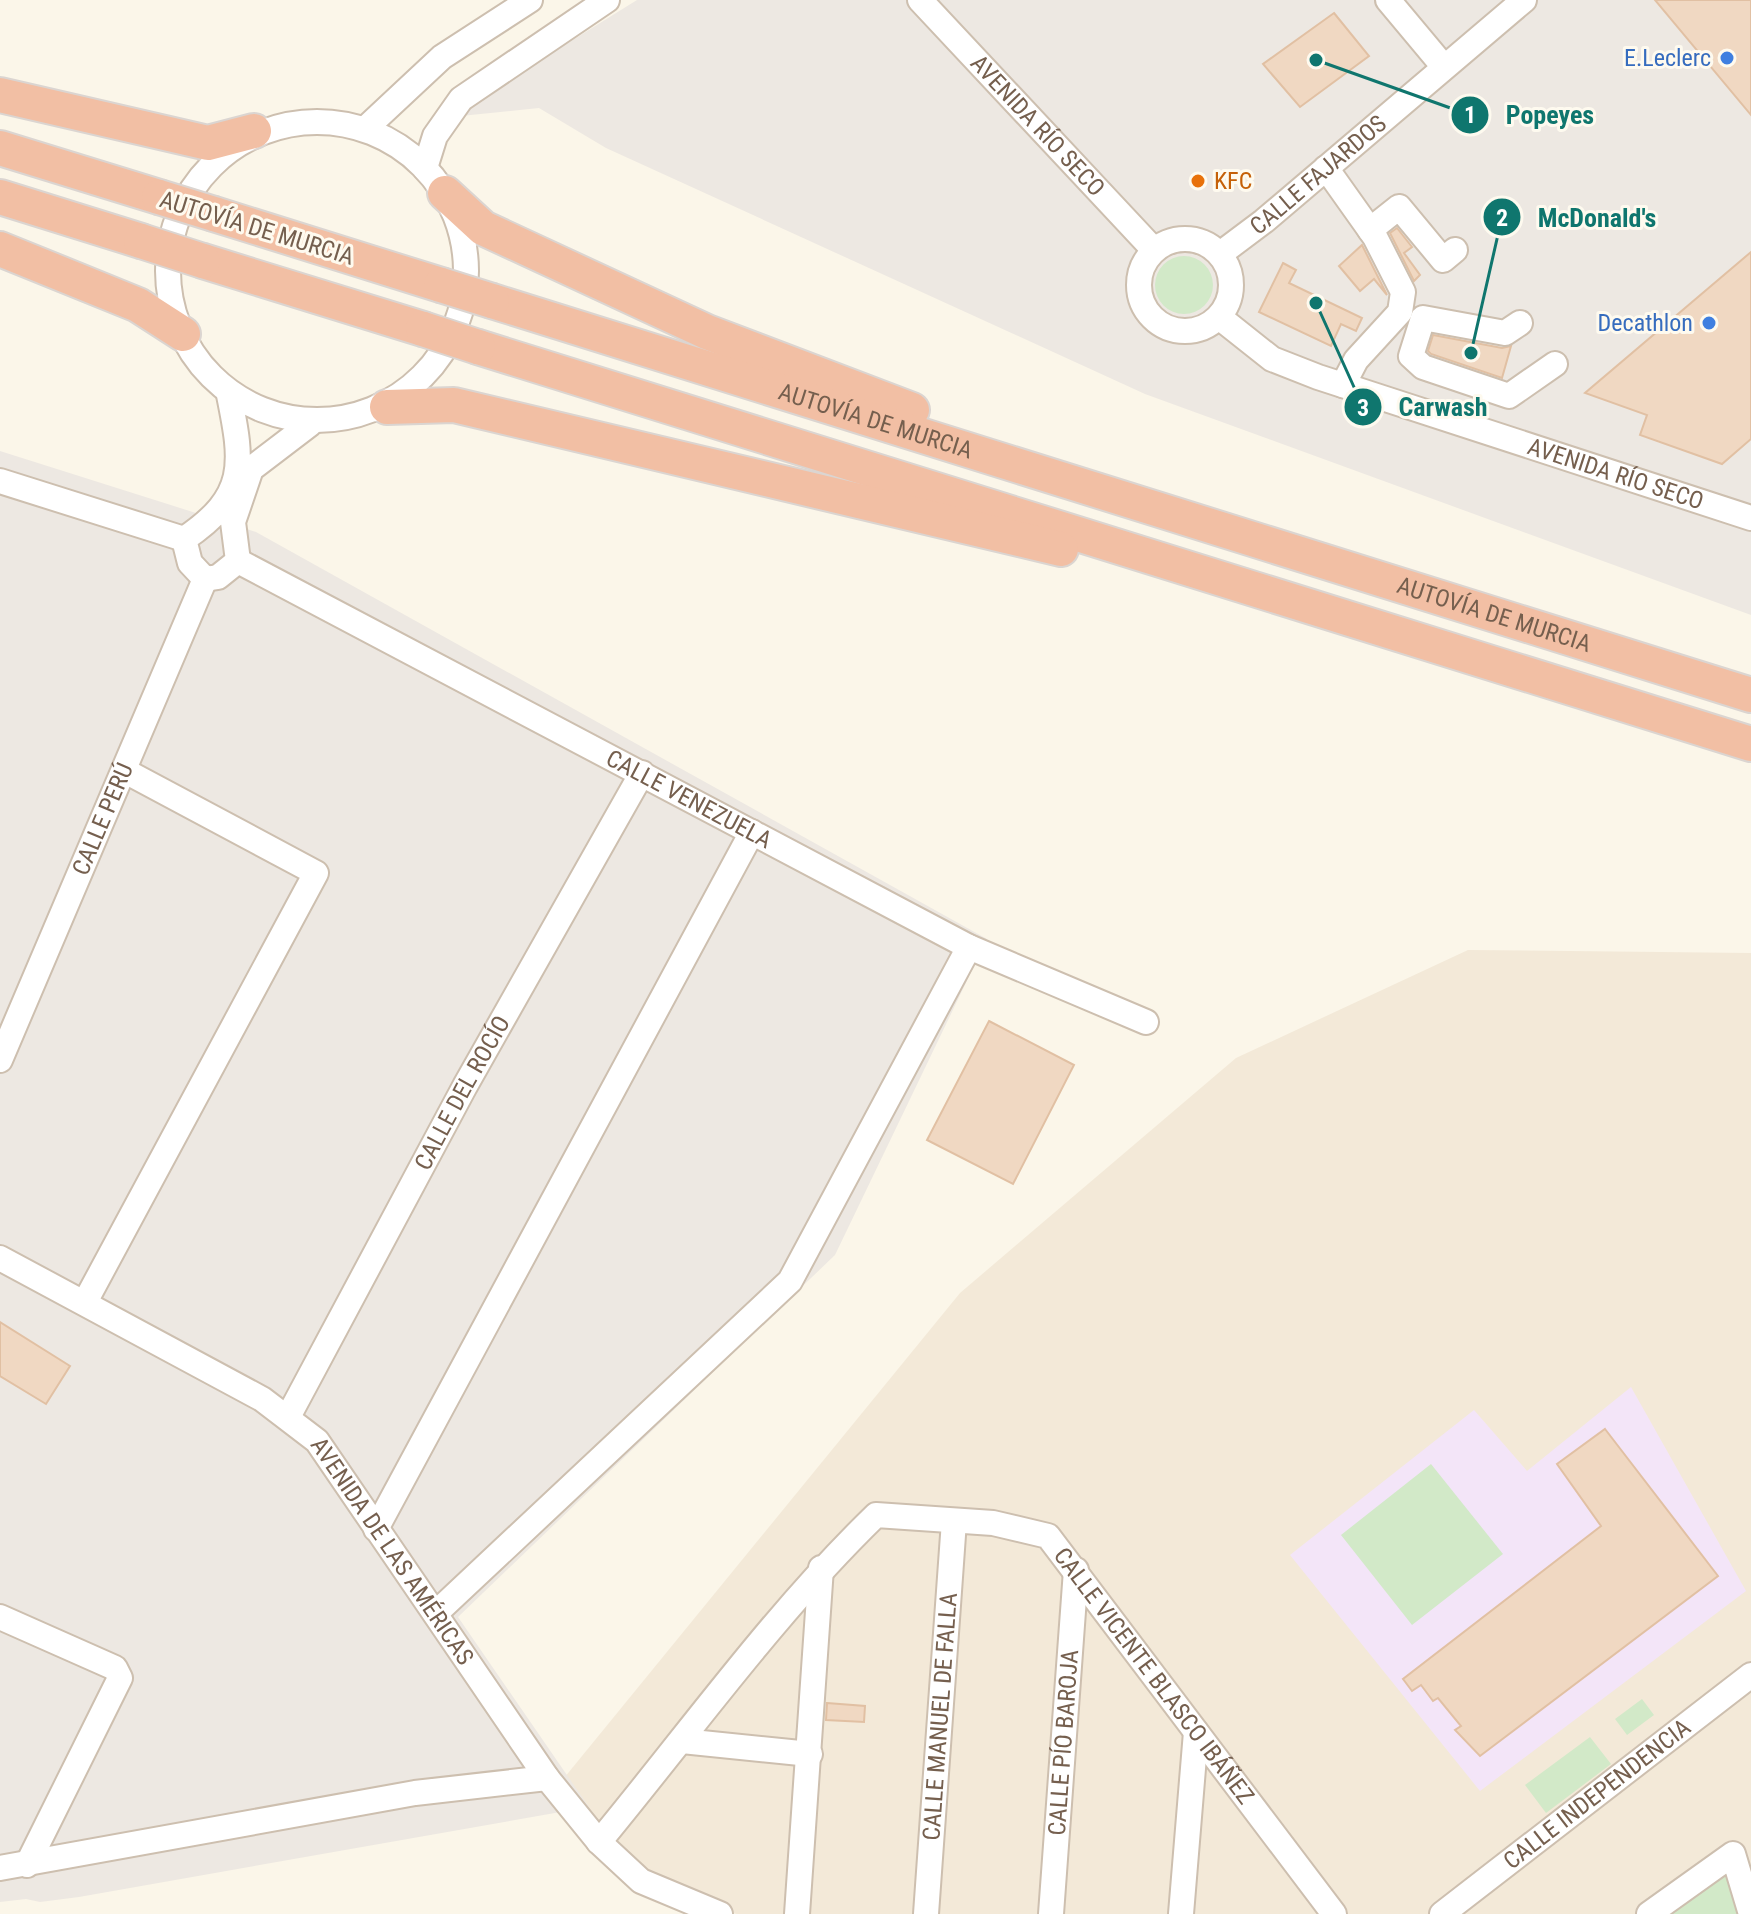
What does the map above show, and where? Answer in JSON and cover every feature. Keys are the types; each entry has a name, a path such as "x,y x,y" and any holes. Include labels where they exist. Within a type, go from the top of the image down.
{"highway":[{"path":"0,95 208,143 254,131"},
{"name":"AUTOVÍA DE MURCIA","path":"0,148 1751,695"},
{"path":"435,180 483,228 707,332 1230,531"},
{"name":"AUTOVÍA DE MURCIA","path":"0,197 1751,744"},
{"path":"0,249 138,305 183,334"},
{"path":"387,407 454,405 1338,615"}],"street":[{"path":"366,128 442,57 530,0"},
{"path":"435,180 435,136 461,99 607,0"},
{"name":"AVENIDA RÍO SECO","path":"920,0 1154,250"},
{"path":"1388,0 1444,67"},
{"name":"CALLE FAJARDOS","path":"1220,254 1524,0"},
{"path":"295,121 366,128 435,180 464,231 461,308 432,367 387,407 310,424 268,415 229,395 209,374 183,334 169,265 180,209 217,156 254,131 295,121"},
{"path":"1326,168 1370,230 1400,282 1403,304 1356,360 1343,385"},
{"path":"1370,230 1399,207 1443,260 1455,250"},
{"path":"1195,240 1220,254 1232,280 1229,300 1219,317 1193,331 1164,326 1152,317 1143,305 1140,276 1154,250 1166,243 1195,240"},
{"name":"AVENIDA RÍO SECO","path":"1219,317 1272,359 1343,385 1748,513"},
{"path":"1520,323 1505,333 1423,318 1411,356 1423,367 1509,396 1555,364"},
{"path":"184,539 220,512 236,475 241,451 229,395"},
{"path":"184,539 190,563 205,579 218,577 238,561 233,522 251,469 310,424"},
{"path":"0,481 184,539"},
{"name":"CALLE VENEZUELA","path":"238,561 969,947 1146,1022"},
{"name":"CALLE PERÚ","path":"0,1060 205,579"},
{"path":"85,1302 316,873 125,771"},
{"name":"CALLE DEL ROCÍO","path":"288,1417 465,1086 642,773"},
{"path":"376,1529 752,832"},
{"path":"437,1612 790,1281 969,947"},
{"name":"AVENIDA DE LAS AMÉRICAS","path":"0,1258 262,1399 317,1441 437,1612 547,1778 599,1842 641,1881 720,1914"},
{"name":"CALLE VICENTE BLASCO IBÁÑEZ","path":"599,1842 821,1568 876,1515 993,1523 1048,1536 1334,1914"},
{"name":"CALLE MANUEL DE FALLA","path":"926,1914 954,1521"},
{"path":"797,1914 821,1568"},
{"name":"CALLE PÍO BAROJA","path":"1051,1914 1076,1570"},
{"path":"0,1617 115,1668 120,1678 27,1865"},
{"name":"CALLE INDEPENDENCIA","path":"1442,1914 1751,1675"},
{"name":"CALLE INDEPENDENCIA","path":"1465,1914 1751,1696"},
{"path":"1181,1914 1196,1732"},
{"path":"682,1741 810,1754"},
{"path":"0,1868 415,1793 547,1778"},
{"path":"1649,1914 1733,1854 1751,1914"}],"shaded area":[{"path":"637,0 1751,0 1751,615 1145,394 606,148 539,108 461,116 502,84"},
{"path":"0,451 256,532 987,939 835,1255 458,1617 589,1807 79,1897 40,1902 26,1899 0,1902"},
{"path":"1468,950 1751,953 1751,1914 737,1914 662,1897 551,1794 960,1293 1236,1058"},
{"path":"1631,1387 1746,1591 1480,1791 1290,1555 1474,1410 1527,1471"}],"green space":[{"path":"1184,256 1204,265 1213,285 1204,305 1184,314 1164,305 1155,285 1164,265"},
{"path":"1431,1464 1503,1554 1412,1625 1341,1535"},
{"path":"1642,1699 1654,1715 1627,1735 1615,1719"},
{"path":"1590,1737 1611,1764 1546,1813 1525,1785"},
{"path":"1729,1866 1743,1914 1656,1914"}],"building":[{"name":"E.Leclerc","path":"1655,0 1751,0 1751,115"},
{"path":"1334,13 1369,56 1300,107 1263,64"},
{"path":"1397,228 1412,247 1404,253 1420,275 1414,281 1390,233"},
{"path":"1362,245 1387,295 1374,279 1360,291 1339,266"},
{"name":"Decathlon","path":"1751,252 1751,439 1722,464 1640,435 1647,415 1585,393"},
{"path":"1283,263 1296,270 1289,283 1362,318 1356,331 1341,324 1331,346 1259,312"},
{"path":"1433,335 1502,348 1511,346 1502,378 1431,354 1428,351"},
{"path":"989,1021 1074,1065 1013,1184 927,1140"},
{"path":"0,1322 70,1366 46,1404 0,1376"},
{"path":"1605,1429 1718,1576 1480,1756 1455,1730 1461,1726 1438,1698 1433,1701 1421,1685 1412,1691 1403,1679 1601,1526 1557,1464"},
{"path":"827,1703 865,1706 864,1722 826,1720"}],"place":[{"name":"E.Leclerc","path":"1727,58"},
{"name":"Popeyes","path":"1316,60"},
{"name":"KFC","path":"1198,181"},
{"name":"Carwash","path":"1316,303"},
{"name":"Decathlon","path":"1709,323"},
{"name":"McDonald's","path":"1471,353"}]}
